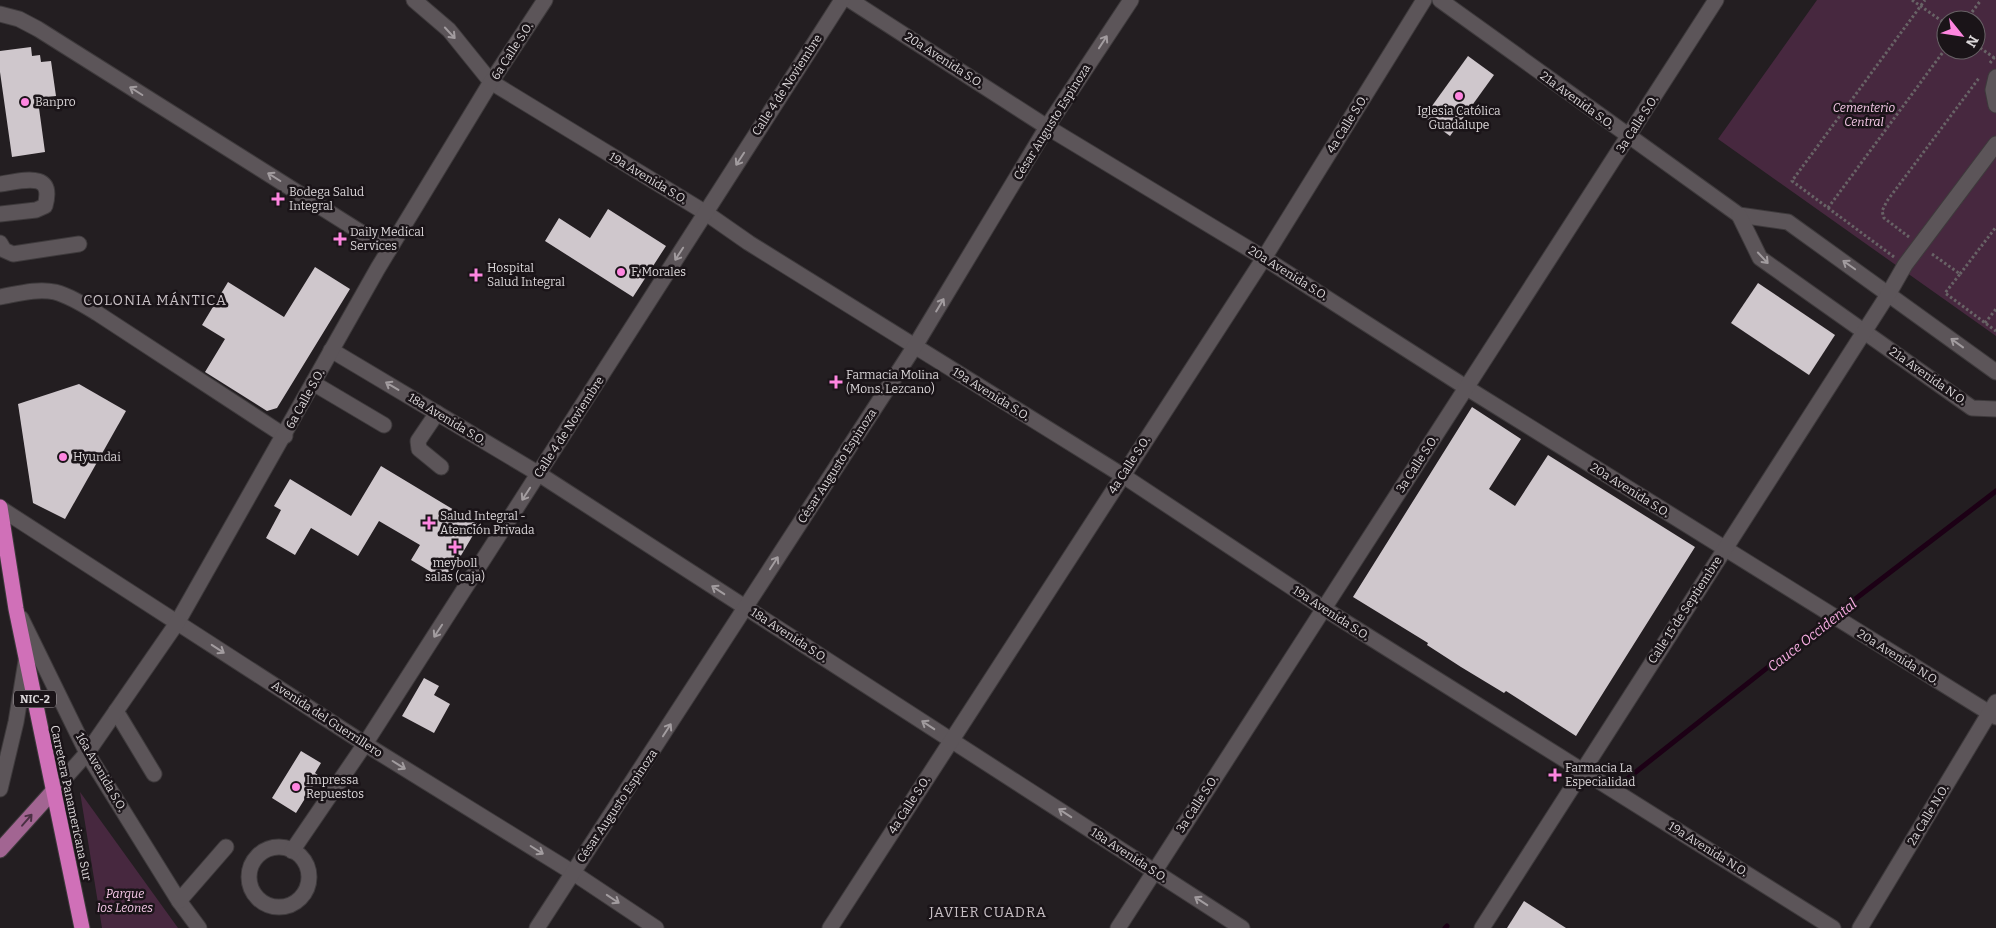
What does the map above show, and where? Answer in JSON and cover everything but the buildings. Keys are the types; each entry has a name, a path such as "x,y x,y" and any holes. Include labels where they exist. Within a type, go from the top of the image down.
{"highway":[{"name":"Carretera Panamericana Sur","path":"0,508 16,609 82,928"}],"main road":[{"path":"0,850 54,790"}],"street":[{"name":"19a Avenida S.O.","path":"414,0 449,30 492,82 706,213 749,243 1122,475 1323,608 1583,770"},
{"name":"6a Calle S.O.","path":"54,790 87,753 177,623 389,250 492,82 545,0"},
{"name":"Calle 4 de Noviembre","path":"292,851 365,744 842,0"},
{"name":"20a Avenida S.O.","path":"850,0 1047,127 1264,258 1724,549"},
{"name":"César Augusto Espinoza","path":"537,928 572,872 659,743 915,346 1047,127 1131,0"},
{"name":"4a Calle S.O.","path":"830,928 1264,258 1424,0"},
{"name":"21a Avenida S.O.","path":"1440,0 1739,216 1760,258 1864,331"},
{"name":"3a Calle S.O.","path":"1118,928 1716,0"},
{"path":"0,14 19,19 38,29 389,250"},
{"path":"1989,72 1996,105"},
{"name":"Calle 15 de Septiembre","path":"1482,928 1889,293 1905,265 1996,144"},
{"path":"0,184 32,180 42,182 46,187 48,198 45,206 36,210 0,214"},
{"name":"21a Avenida S.O.","path":"1739,216 1788,222 1889,293"},
{"path":"0,243 4,250 14,254 78,244"},
{"path":"0,297 34,292 53,292 73,299 97,312 285,436"},
{"path":"1889,293 1996,372"},
{"name":"21a Avenida N.O.","path":"1864,331 1972,408 1996,409"},
{"name":"18a Avenida S.O.","path":"332,350 539,474 1242,928"},
{"path":"313,383 384,425"},
{"path":"437,413 418,441 419,449 441,467"},
{"name":"Avenida del Guerrillero","path":"0,508 365,744 572,872 656,928"},
{"name":"20a Avenida N.O.","path":"1724,549 1843,623 1994,711"},
{"name":"16a Avenida S.O.","path":"16,609 87,753 179,901 200,928"},
{"path":"0,789 16,722 26,660"},
{"path":"116,711 154,774"},
{"name":"2a Calle N.O.","path":"1860,928 1994,711"},
{"name":"19a Avenida N.O.","path":"1583,770 1833,928"},
{"path":"179,901 226,847"}],"path":[{"path":"1912,0 1936,17"},
{"path":"1905,265 1792,181 1925,0"},
{"path":"1960,274 1884,218 1882,211 1989,72 1995,58"},
{"path":"1828,208 1937,60"},
{"path":"1996,227 1945,293 1996,331"},
{"path":"1985,323 1996,308"}],"green space":[{"name":"Cementerio Central","path":"1817,0 1996,0 1996,336 1718,139"},
{"name":"Parque los Leones","path":"80,792 178,928 102,928"}],"waterway":[{"name":"Cauce Occidental","path":"1627,779 1811,633 1996,491"}],"place":[{"name":"Iglesia Católica Guadalupe","path":"1459,96"},
{"name":"Banpro","path":"25,102"},
{"name":"Bodega Salud Integral","path":"278,199"},
{"name":"Daily Medical Services","path":"340,239"},
{"name":"F. Morales","path":"621,272"},
{"name":"Hospital Salud Integral","path":"476,275"},
{"name":"Farmacia Molina (Mons. Lezcano)","path":"836,382"},
{"name":"Hyundai","path":"63,457"},
{"name":"Salud Integral - Atención Privada","path":"429,523"},
{"name":"meyboll salas (caja)","path":"455,547"},
{"name":"Farmacia La Especialidad","path":"1555,775"},
{"name":"Impressa Repuestos","path":"296,787"}],"district":[{"name":"COLONIA MÁNTICA","path":"155,300"},
{"name":"JAVIER CUADRA","path":"988,912"}]}
